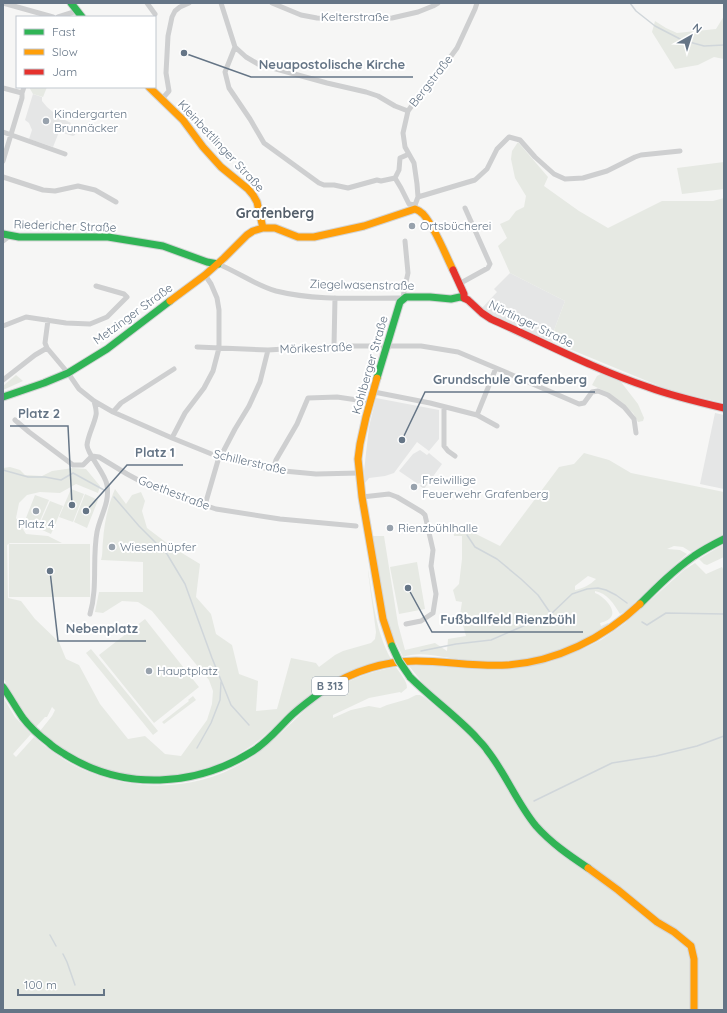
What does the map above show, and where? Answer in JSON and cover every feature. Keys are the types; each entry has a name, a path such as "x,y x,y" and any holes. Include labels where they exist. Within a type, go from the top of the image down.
{"street":[{"path":"3,3 49,16"},
{"path":"71,3 81,16"},
{"path":"147,3 155,14"},
{"path":"162,99 169,90 166,73 168,36 172,17 175,11 189,3"},
{"path":"221,3 235,47 246,57 258,64 366,92 378,96 395,106 408,111"},
{"name":"Kelterstraße","path":"272,3 282,5 301,15 341,20 351,18 392,18 418,12 438,3"},
{"name":"Bergstraße","path":"415,207 418,197 414,162 405,147 403,132 408,111 457,48 477,3"},
{"path":"61,16 77,11"},
{"path":"235,47 225,72 229,88 264,143 270,148 324,186 334,185 348,188 377,180 381,181 395,178"},
{"path":"3,88 23,90 12,134 3,161"},
{"name":"Kleinbettlinger Straße","path":"150,88 183,120 203,146 222,167 253,195 257,202 263,228"},
{"path":"3,132 65,154"},
{"path":"418,197 476,180 487,169 497,149 509,137 520,140 535,157 554,174 565,179 583,178 607,171 641,155 680,151"},
{"path":"395,178 399,170 400,158 409,154"},
{"path":"3,177 43,190 55,192 78,186 95,190 116,202"},
{"path":"395,178 409,204 415,207"},
{"path":"263,228 275,228 298,237 314,237 364,226 415,207"},
{"name":"Nürtinger Straße","path":"415,207 428,221 464,294 464,298 482,313 565,353 635,383 724,408"},
{"path":"459,284 488,268 490,264 465,208"},
{"name":"Metzinger Straße","path":"3,397 68,373 107,349 205,275 247,235 253,231 263,228"},
{"path":"3,241 7,238 6,235"},
{"name":"Riedericher Straße","path":"6,235 19,237 108,237 163,246 208,262 218,264"},
{"name":"Kohlberger Straße","path":"405,241 408,273 403,299 400,302 371,402 360,444 358,459 362,497 383,619 387,633 392,646 410,677 482,743 500,768 526,812 537,827 556,845 618,890 657,922 674,932 690,946 694,959 694,1010"},
{"name":"Ziegelwasenstraße","path":"218,264 257,284 276,290 310,297 403,299 406,297 451,299 460,297 464,298"},
{"path":"172,438 185,414 204,388 212,371 219,348 219,310 217,298 205,275"},
{"path":"3,326 26,317 66,323 90,324 107,317 127,298 124,294 96,286"},
{"path":"334,346 335,298"},
{"path":"3,380 35,355 47,348 45,343 48,320"},
{"name":"Mörikestraße","path":"197,347 268,350 334,346 421,346 458,352 579,404 584,403 592,392 598,391 608,395 624,407 634,420 636,433"},
{"name":"Schillerstraße","path":"47,348 79,389 94,400 113,412 219,457 273,470 316,474 359,473"},
{"path":"205,506 219,457 249,406 260,382 268,350"},
{"path":"477,415 496,368"},
{"path":"113,412 121,403 174,369"},
{"path":"374,392 416,400 477,415 497,426"},
{"path":"273,470 276,460 297,424 308,398 337,397 371,402"},
{"path":"90,614 94,596 94,548 97,530 108,495 105,477 87,446 89,434 96,414 94,400"},
{"path":"444,407 444,446 455,456"},
{"path":"15,420 73,465 83,465 92,456"},
{"name":"Goethestraße","path":"92,456 100,457 153,488 216,509 280,519 356,526"},
{"path":"362,497 389,494 422,512 426,517 433,550 431,566 436,594 433,613 421,621 406,624"},
{"name":"B 313","path":"3,687 22,717 37,734 64,755 87,767 107,774 129,779 151,781 176,780 194,777 217,770 255,750 275,733 294,713 326,688 361,671 383,665 416,661 508,665 538,660 578,646 611,628 629,614 686,562 698,553 724,539"}],"shaded area":[{"path":"724,16 724,59 714,57 698,65 675,69 652,32 655,21 677,33 716,29"},
{"path":"30,88 47,88 43,97 33,94"},
{"name":"Kindergarten Brunnäcker","path":"33,94 42,97 42,101 47,107 59,117 71,123 70,125 76,132 75,135 73,136 59,132 53,147 29,139 32,130 29,123 25,120"},
{"path":"518,142 548,177 544,186 579,211 608,228 662,201 713,201 724,198 724,403 669,390 550,341 565,301 510,273 498,246 507,238 500,224 509,220 516,211 524,207 526,196 515,178 511,159 512,151"},
{"path":"724,162 724,189 682,194 677,168"},
{"path":"510,273 565,301 550,341 492,315 482,308 497,292 494,289"},
{"path":"601,374 621,382 638,404 644,418 643,421 638,422 633,413 617,400 592,385 597,376"},
{"path":"16,375 23,381 3,390 3,386"},
{"path":"376,398 439,410 439,439 429,451 417,442 394,473 369,478 365,483 364,471 369,427"},
{"path":"715,413 724,415 724,489 700,484"},
{"path":"420,450 427,455 429,453 442,464 424,489 420,486 421,484 418,484 399,471 413,454"},
{"path":"584,453 609,460 631,473 724,492 724,534 691,552 683,547 674,546 667,549 680,550 687,554 626,611 620,614 607,597 595,591 595,593 601,596 608,603 612,610 610,618 600,623 601,626 608,623 609,624 569,647 524,659 494,661 463,660 425,654 403,657 390,630 372,536 384,536 398,624 405,650 435,643 447,651 448,639 466,636 460,615 462,602 456,601 453,590 459,584 462,559 462,536 454,536 453,526 458,525 500,546 559,467 574,464","holes":["588,576 596,579 587,586 575,590 575,586"]},
{"path":"10,467 20,470 25,475 42,476 52,471 73,468 86,469 100,486 98,493 76,484 60,493 40,492 27,495 19,503 16,518 26,534 48,536 62,543 10,543 7,545 8,598 21,601 35,619 59,642 66,659 79,665 100,704 128,739 145,736 165,754 181,756 207,720 212,704 213,691 209,680 152,611 138,602 122,601 103,613 95,612 99,592 143,592 143,562 101,560 105,521 115,489 126,504 132,495 141,492 145,501 142,511 147,528 172,547 200,564 196,597 211,614 216,634 232,645 239,674 258,681 256,711 277,709 291,658 316,663 319,667 343,651 371,643 375,639 376,632 368,570 378,627 391,659 352,671 316,690 254,744 236,756 216,765 175,775 154,776 132,775 111,771 83,761 40,731 55,710 52,707 47,717 45,717 36,727 13,698 3,677 3,468"},
{"path":"71,489 84,494 73,522 59,517"},
{"path":"85,494 98,500 87,528 74,522"},
{"name":"Platz 4","path":"35,495 49,500 37,528 24,523"},
{"path":"50,501 63,506 51,534 38,528"},
{"path":"9,544 90,544 90,597 9,597"},
{"path":"724,544 724,557 707,565 699,559"},
{"path":"417,562 425,609 399,614 390,567"},
{"path":"695,563 706,574 722,567 724,571 724,1010 3,1010 3,697 15,717 31,734 13,754 16,757 34,737 50,750 79,768 101,776 123,782 146,785 168,785 191,782 213,776 235,767 262,750 314,702 347,682 383,670 396,667 405,680 407,688 401,693 369,698 333,715 333,718 351,710 369,706 380,708 416,695 420,695 450,718 454,712 425,686 409,666 429,665 500,670 550,662 581,650 601,640 624,624 684,570"},
{"name":"Hauptplatz","path":"145,619 199,687 154,723 99,655"},
{"path":"91,649 158,731 153,735 86,653"},
{"path":"193,696 196,700 164,724 162,722 189,701 188,700"}],"waterway":[{"path":"630,3 636,11 655,26 682,40 704,46 724,45"},
{"path":"3,470 28,477 45,477 61,480 73,473 104,490"},
{"path":"114,497 139,526 167,554 185,584 231,705 249,725"},
{"path":"467,535 475,547 497,559 521,579 538,595 551,614"},
{"path":"421,651 456,644 491,640 551,614 572,594 587,589 598,588 606,590 627,603"},
{"path":"642,622 647,625 666,613 724,614"},
{"path":"197,748 211,723 220,700 221,682"},
{"path":"534,801 612,763 656,756 697,746 724,736"},
{"path":"50,935 56,946"},
{"path":"63,954 75,985"}],"traffic: fast":[{"path":"71,3 81,16"},
{"path":"3,234 19,237 108,237 163,246 207,262 218,264"},
{"path":"377,378 400,302 406,297 451,299 460,297 464,298"},
{"path":"3,397 68,373 107,349 170,301"},
{"path":"640,604 687,561 724,539"},
{"path":"392,646 399,661 410,677"},
{"path":"410,677 467,728 484,746 494,759 523,808 536,826 554,844 588,868"},
{"path":"3,687 28,724 39,735 66,755 88,767 112,775 136,779 160,780 184,778 208,772 231,763 253,751 297,711 325,689"}],"traffic: slow":[{"path":"150,88 183,120 203,147 221,167 248,189 253,195 257,202 263,228"},
{"path":"170,301 205,275 253,231 263,228 275,228 298,237 314,237 364,226 415,209 423,214 432,226 453,270"},
{"path":"377,378 366,417 358,459 362,497 383,619 392,646"},
{"path":"325,689 346,677 380,665 392,663 428,661 473,665 507,665 543,659 578,646 595,637 611,627 640,604"},
{"path":"588,868 657,922 674,932 691,946 694,959 694,1010"}],"traffic: jam":[{"path":"453,270 464,294 464,298 491,319 588,364 628,380 676,396 724,408"}],"place":[{"name":"Neuapostolische Kirche","path":"184,53"},
{"name":"Kindergarten Brunnäcker","path":"46,121"},
{"name":"Ortsbücherei","path":"412,226"},
{"name":"Grundschule Grafenberg","path":"402,440"},
{"name":"Freiwillige Feuerwehr Grafenberg","path":"414,487"},
{"name":"Platz 2","path":"72,505"},
{"name":"Platz 4","path":"36,511"},
{"name":"Platz 1","path":"86,511"},
{"name":"Rienzbühlhalle","path":"390,528"},
{"name":"Wiesenhüpfer","path":"112,547"},
{"name":"Nebenplatz","path":"50,571"},
{"name":"Fußballfeld Rienzbühl","path":"408,588"},
{"name":"Hauptplatz","path":"149,671"}],"district":[{"name":"Grafenberg","path":"275,213"}]}
